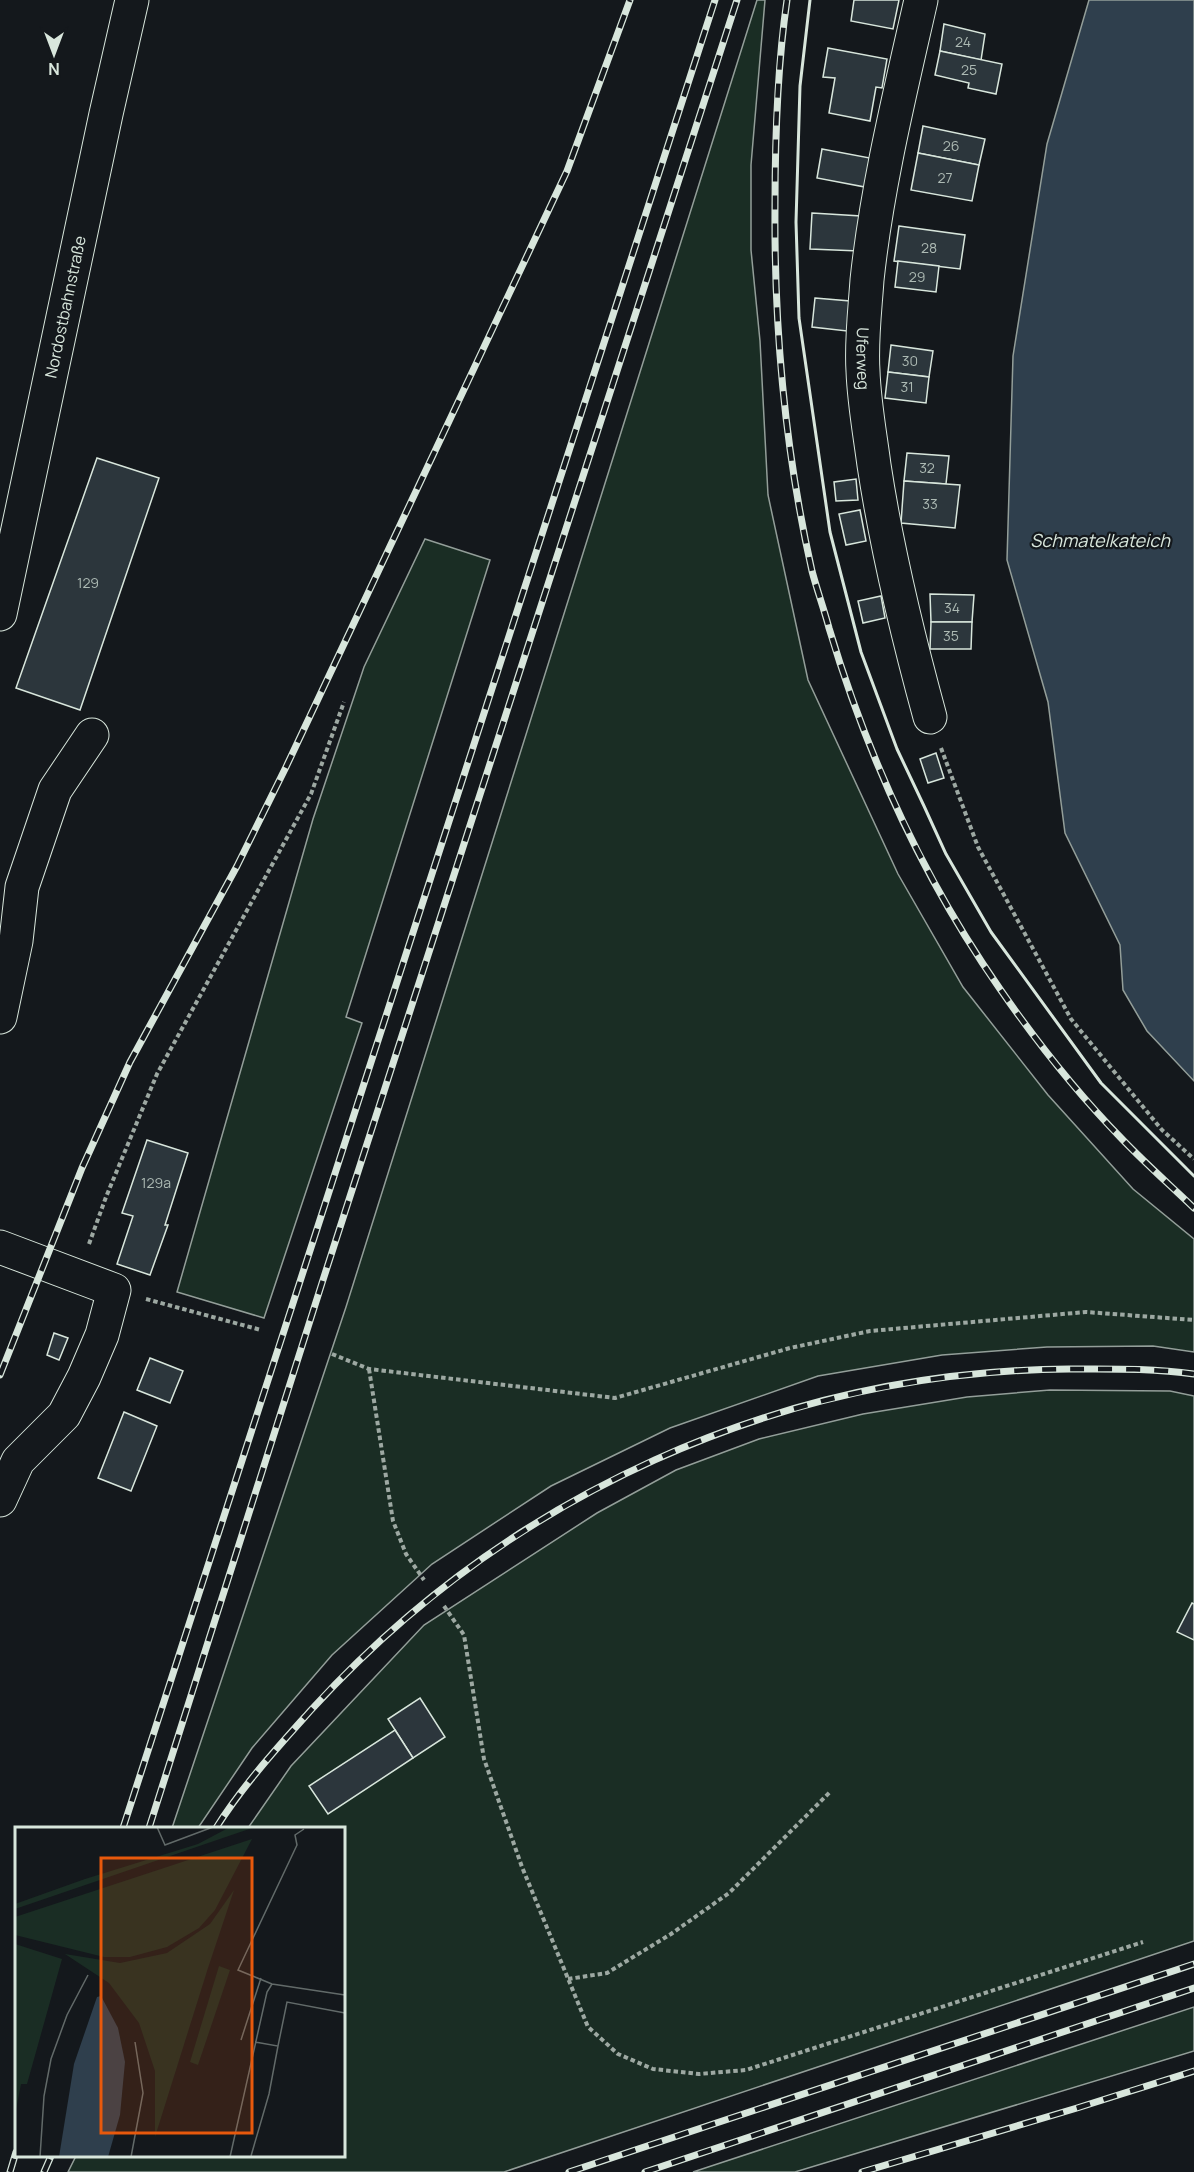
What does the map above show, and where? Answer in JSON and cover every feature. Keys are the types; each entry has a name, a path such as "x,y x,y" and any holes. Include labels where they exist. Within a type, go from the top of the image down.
{"street":[{"name":"Nordostbahnstraße","path":"0,614 132,0"},
{"name":"Uferweg","path":"921,0 891,134 872,240 864,317 863,370 882,519 900,606 930,717"},
{"path":"0,1017 16,941 22,887 55,790 92,735"},
{"path":"0,1247 114,1290 102,1335 84,1377 64,1414 18,1461 0,1500"}],"path":[{"path":"78,1276 106,1197 157,1074 311,794 344,702"},
{"path":"930,717 978,847 1071,1019 1162,1130 1194,1159"},
{"path":"114,1290 261,1330"},
{"path":"332,1354 369,1369 615,1398 790,1348 870,1331 1086,1312 1194,1320"},
{"path":"369,1369 393,1521 406,1554 424,1580"},
{"path":"444,1606 464,1635 484,1759 522,1867 588,2028 618,2054 653,2069 699,2074 746,2070 1143,1942"},
{"path":"568,1979 607,1973 671,1934 729,1893 830,1792"}],"green space":[{"path":"757,0 765,0 751,165 751,250 760,341 768,495 808,680 898,874 963,987 1048,1095 1133,1189 1194,1239 1194,1352 1153,1346 1047,1347 942,1355 818,1376 670,1428 551,1486 432,1564 332,1655 252,1748 199,1827 172,1827 346,1307"},
{"path":"425,539 490,560 346,1017 362,1023 264,1318 177,1292 313,819 364,667"},
{"path":"1050,1390 1170,1391 1194,1396 1194,1941 504,2172 68,2172 76,2157 345,2157 345,1827 249,1827 291,1766 424,1625 597,1513 676,1470 759,1439 863,1414 967,1397"},
{"path":"1194,2007 1194,2051 795,2172 693,2172"}],"water":[{"name":"Schmatelkateich","path":"1089,0 1194,0 1194,1081 1147,1031 1123,990 1120,945 1065,833 1048,702 1007,560 1013,356 1047,144"}],"building":[{"path":"854,0 899,0 893,29 851,21"},
{"path":"944,24 985,34 981,60 940,51"},
{"path":"828,48 887,59 882,88 876,87 870,121 829,113 835,78 823,77"},
{"path":"940,51 1002,64 996,94 968,88 969,83 935,75"},
{"path":"923,126 985,139 979,165 918,153"},
{"path":"822,149 870,158 865,187 817,178"},
{"path":"918,153 979,165 972,201 911,190"},
{"path":"812,213 861,216 859,251 810,249"},
{"path":"899,226 965,235 960,269 894,261"},
{"path":"898,261 939,266 936,292 895,287"},
{"path":"815,298 850,301 847,331 812,327"},
{"path":"891,345 933,351 929,377 888,372"},
{"path":"888,372 929,377 926,403 885,398"},
{"path":"907,453 949,456 946,484 904,481"},
{"path":"97,458 159,478 80,710 16,688"},
{"path":"856,479 858,500 836,501 834,482"},
{"path":"904,481 960,485 955,528 901,523"},
{"path":"860,510 866,541 846,545 839,514"},
{"path":"930,594 974,595 972,622 931,622"},
{"path":"881,596 885,618 863,623 858,601"},
{"path":"931,622 972,622 971,649 930,649"},
{"path":"936,753 944,778 928,783 920,759"},
{"path":"147,1140 188,1153 165,1225 168,1225 150,1275 117,1264 133,1216 122,1213"},
{"path":"54,1333 68,1338 59,1360 47,1355"},
{"path":"150,1358 183,1371 170,1403 137,1390"},
{"path":"124,1412 157,1426 131,1491 98,1478"},
{"path":"1192,1603 1194,1604 1194,1640 1177,1632"},
{"path":"420,1698 445,1737 413,1758 388,1719"},
{"path":"395,1730 413,1758 328,1814 309,1786"}],"railway":[{"path":"0,1375 82,1168 130,1062 237,866 286,767 567,171 630,0"},
{"path":"123,1827 715,0"},
{"path":"149,1827 322,1283 737,0"},
{"path":"787,0 776,129 775,252 779,344 788,435 803,526 812,571 844,676 900,815 972,947 1028,1028 1073,1085 1131,1148 1194,1208"},
{"path":"217,1827 249,1781 286,1738 389,1633 472,1566 561,1508 655,1460 753,1421 856,1393 961,1375 1069,1369 1147,1370 1194,1374"},
{"path":"569,2172 1194,1964"},
{"path":"645,2172 1194,1988"},
{"path":"862,2172 1194,2071"},
{"path":"10,2172 15,2155"},
{"path":"44,2172 51,2157"}],"wall":[{"path":"810,0 800,86 796,222 799,318 830,532 861,652 897,749 946,854 991,932 1101,1083 1194,1176"}]}
